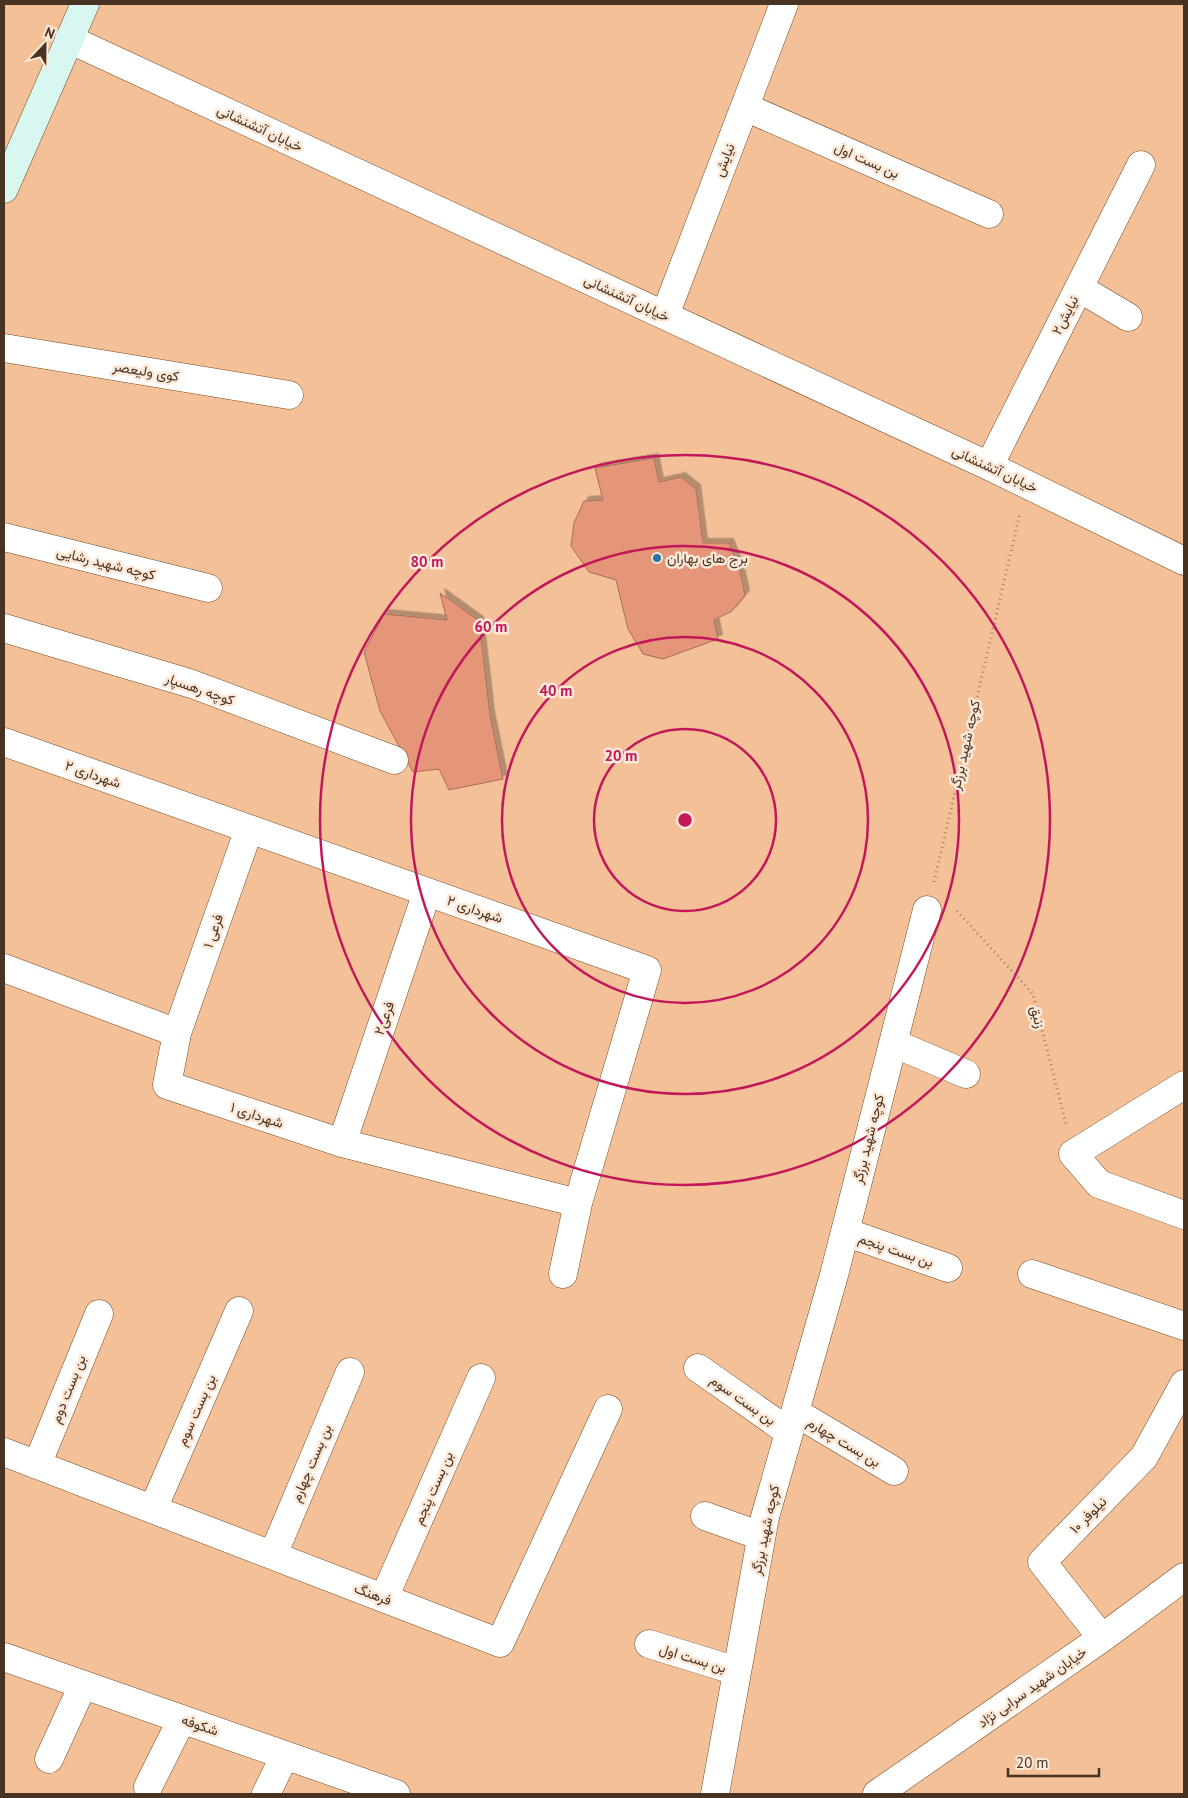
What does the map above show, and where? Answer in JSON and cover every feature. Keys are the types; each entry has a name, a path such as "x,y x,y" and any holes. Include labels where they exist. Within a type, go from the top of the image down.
{"main road":[{"path":"4,189 85,4"}],"street":[{"name":"نیایش","path":"665,315 784,4"},
{"name":"خیابان آتشنشانی","path":"69,39 989,466 1184,561"},
{"name":"بن بست اول","path":"745,107 989,214"},
{"name":"نیایش۲","path":"989,466 1141,165"},
{"path":"1079,288 1128,317"},
{"name":"کوی ولیعصر","path":"4,348 289,395"},
{"name":"کوچه شهید رشایی","path":"4,537 208,588"},
{"name":"کوچه رهسپار","path":"4,628 192,684 394,760"},
{"name":"شهرداری ۲","path":"4,742 647,970 578,1203 563,1274"},
{"name":"فرعی ۱","path":"177,1033 249,829"},
{"name":"فرعی۲","path":"342,1143 426,892"},
{"name":"کوچه شهید برزگر","path":"715,1794 762,1536 893,1043 940,908"},
{"path":"4,968 177,1033"},
{"name":"شهرداری ۱","path":"177,1033 167,1085 342,1143 578,1203"},
{"path":"893,1043 966,1074"},
{"path":"1184,1084 1073,1154 1099,1184 1184,1215"},
{"name":"بن بست پنجم","path":"844,1232 948,1268"},
{"path":"1032,1274 1184,1326"},
{"name":"بن بست سوم","path":"152,1509 239,1311"},
{"name":"بن بست دوم","path":"37,1464 99,1314"},
{"name":"بن بست سوم","path":"698,1368 792,1422"},
{"name":"بن بست چهارم","path":"273,1555 350,1372"},
{"name":"بن بست پنجم","path":"384,1598 481,1378"},
{"name":"نیلوفر ۱۰","path":"1102,1638 1042,1562 1144,1457 1184,1384"},
{"name":"فرهنگ","path":"4,1452 500,1643 608,1408"},
{"name":"بن بست چهارم","path":"792,1422 894,1472"},
{"path":"704,1516 762,1536"},
{"name":"خیابان شهید سرابی نژاد","path":"877,1794 1102,1638 1184,1577"},
{"name":"بن بست اول","path":"649,1644 737,1671"},
{"name":"شکوفه","path":"4,1657 391,1794"},
{"path":"49,1759 83,1685"},
{"path":"148,1787 182,1719"},
{"path":"266,1794 285,1755"}],"path":[{"name":"کوچه شهید برزگر","path":"940,908 1027,484"},
{"name":"زنبق","path":"940,908 1032,994 1073,1154"}],"building":[{"name":"برج های بهاران","path":"654,458 659,482 681,477 696,489 703,543 729,543 740,571 745,595 732,611 714,620 718,639 663,659 643,654 628,629 616,580 589,572 571,546 574,523 584,501 603,500 595,468"},
{"path":"440,593 479,621 490,715 503,779 449,790 439,769 413,772 380,711 364,652 384,614 447,620"}],"place":[{"name":"برج های بهاران","path":"657,558"}]}
